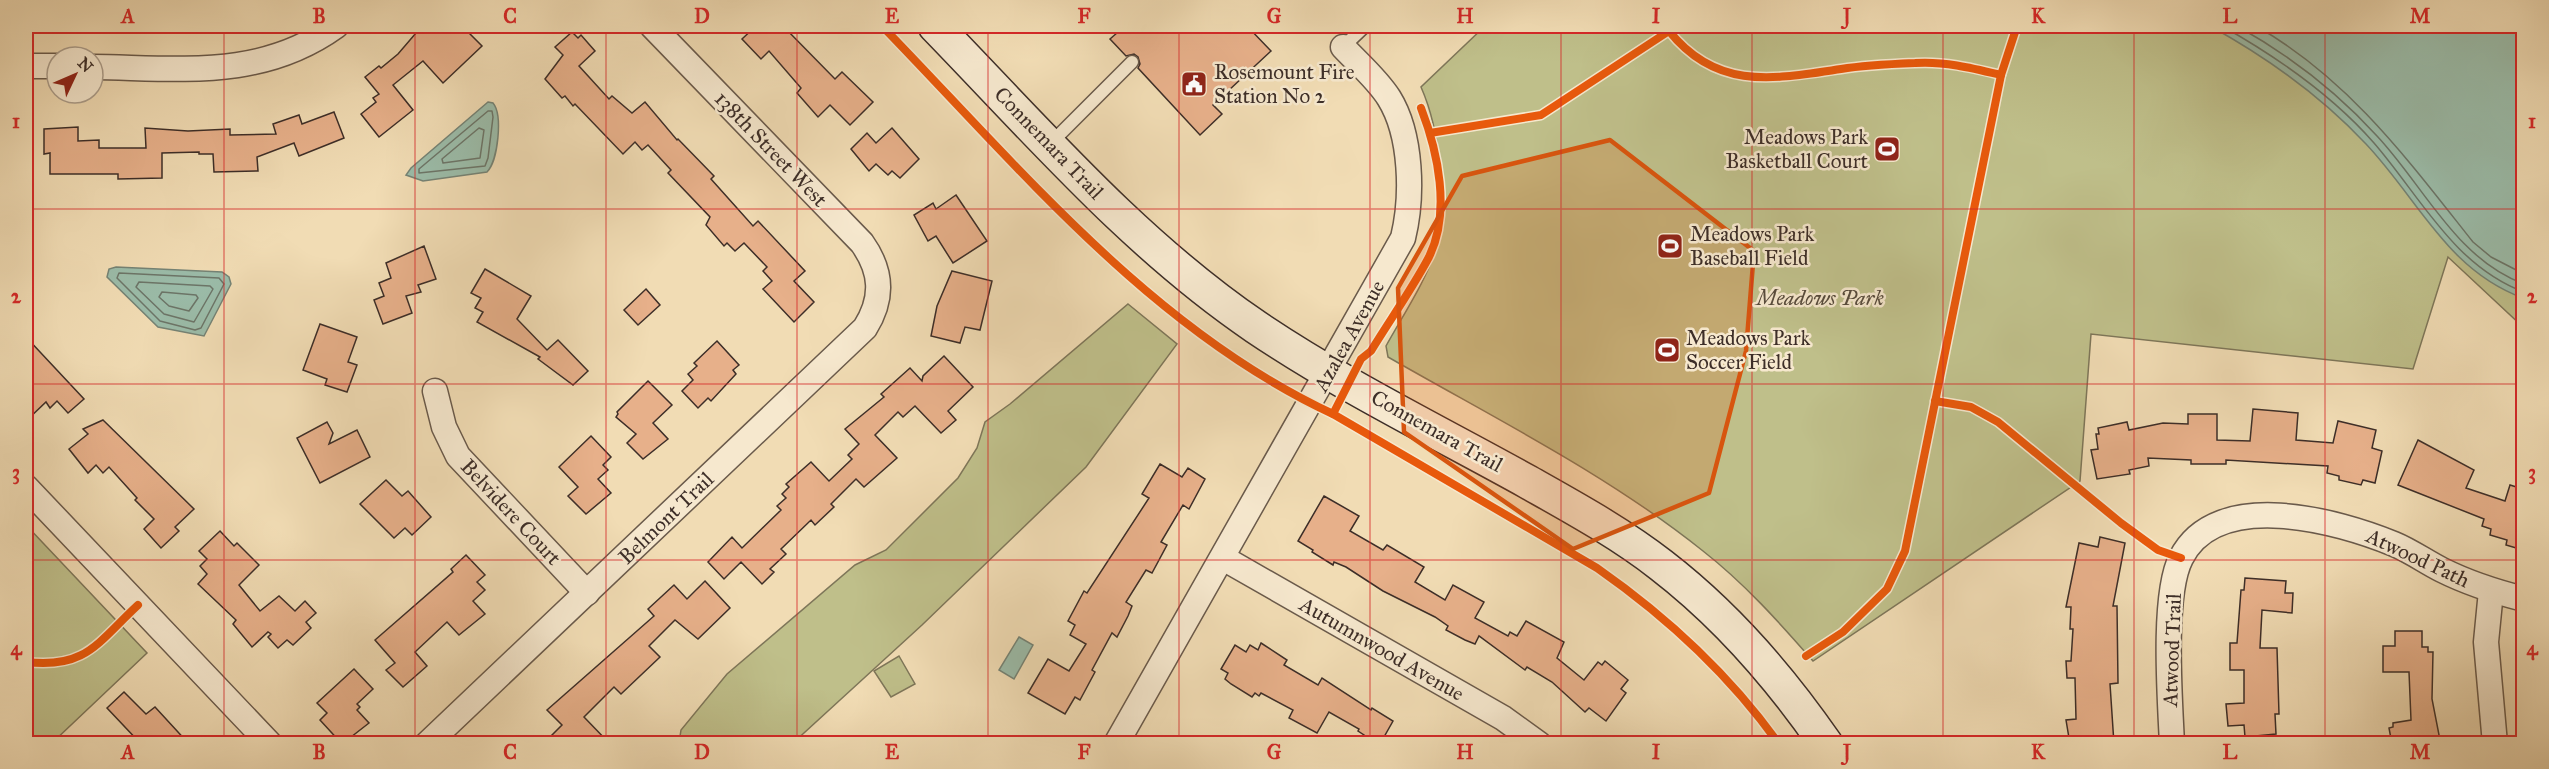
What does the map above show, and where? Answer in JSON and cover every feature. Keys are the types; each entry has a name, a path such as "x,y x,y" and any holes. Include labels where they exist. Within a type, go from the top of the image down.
{"street":[{"path":"105,67 221,68 247,65 293,52 336,26"},
{"name":"138th Street West","path":"652,26 862,243 875,264 879,279"},
{"name":"Connemara Trail","path":"935,26 1126,222 1184,273 1259,329 1574,508 1660,564 1702,599 1740,636 1782,682 1826,744"},
{"name":"Azalea Avenue","path":"1116,744 1397,251 1410,205 1403,136 1397,116 1380,86 1343,47"},
{"path":"26,66 45,66"},
{"name":"Belmont Trail","path":"427,744 588,594 865,328 878,305 879,279"},
{"name":"Belvidere Court","path":"435,390 444,427 458,456 588,594"},
{"path":"26,487 270,744"},
{"name":"Atwood Path","path":"2206,531 2234,518 2250,516 2342,526 2398,545 2443,571 2491,591 2523,599"},
{"name":"Atwood Trail","path":"2172,744 2169,656 2175,576 2185,551 2206,531"},
{"name":"Autumnwood Avenue","path":"1223,558 1503,718 1539,744"},
{"path":"2491,591 2486,642 2495,744"}],"lane":[{"path":"1343,47 1365,26"},
{"path":"1050,144 1132,62"}],"highlighted area":[{"path":"1610,140 1754,251 1746,351 1709,493 1573,549 1404,432 1398,288 1462,176"}],"green space":[{"name":"Meadows Park","path":"1485,26 2523,26 2523,327 2448,257 2413,369 2091,334 2080,481 1813,661 1733,576 1666,523 1549,448 1388,357 1386,346 1424,279 1438,239 1442,217 1440,162 1431,115 1421,87"},
{"path":"1128,304 1177,344 1086,467 922,625 793,743 679,743 681,730 727,674 855,565 886,550 958,478 977,448 985,422 1010,404"},
{"path":"26,525 147,653 52,743 26,742"},
{"path":"899,656 915,684 891,697 874,671"}],"water":[{"path":"2210,26 2523,26 2523,298 2497,286 2454,252 2366,144 2331,110 2253,51"},
{"path":"488,102 493,103 496,109 498,138 494,158 487,172 423,181 406,175 411,168"},
{"path":"116,267 222,272 229,277 231,284 204,336 158,327 107,277 109,269"},
{"path":"1019,637 1033,645 1014,679 999,670"}],"building":[{"path":"422,26 462,26 482,46 443,83 423,61 393,85 413,110 379,137 361,114 376,102 373,98 379,94 365,77 398,54"},
{"path":"756,26 783,26 835,79 842,72 873,102 850,125 830,105 818,117 797,93 801,88 769,51 761,59 742,39"},
{"name":"Rosemount Fire Station No 2","path":"1125,26 1232,26 1239,33 1247,26 1271,51 1213,105 1222,114 1200,135 1138,68 1140,64 1138,57 1134,54 1126,56 1110,39"},
{"path":"572,32 578,38 581,35 595,51 579,66 609,99 612,96 632,113 645,102 677,140 714,176 711,179 753,226 758,221 805,271 794,281 814,302 794,322 763,289 772,281 763,271 767,267 744,243 735,251 727,243 724,246 706,225 710,217 668,173 671,170 648,145 642,150 635,142 623,154 575,104 573,106 565,96 562,98 545,79 563,55 555,47"},
{"path":"334,112 344,138 299,156 294,143 257,157 258,171 214,172 213,154 199,154 199,152 162,153 162,178 118,179 118,174 50,174 50,153 44,154 44,129 78,127 78,141 99,140 99,148 146,148 145,128 188,131 230,129 230,135 276,134 273,124 299,115 302,124"},
{"path":"892,128 919,159 900,178 892,171 888,175 876,164 869,171 851,149 867,133 876,143"},
{"path":"956,195 987,241 953,263 936,236 928,241 914,215 933,203 936,209"},
{"path":"424,246 436,279 418,285 421,292 406,296 412,313 383,324 374,300 384,296 379,283 391,278 386,263"},
{"path":"485,269 531,296 517,319 547,350 558,340 588,371 573,385 538,359 540,357 477,322 483,312 475,308 481,298 471,293"},
{"path":"952,271 992,281 980,330 965,327 960,343 931,336 937,306"},
{"path":"646,289 660,305 638,325 624,310"},
{"path":"320,324 357,337 348,362 357,365 347,392 325,385 327,379 303,370"},
{"path":"26,337 84,399 68,413 57,401 50,408 46,402 26,421"},
{"path":"717,341 739,365 733,370 736,374 711,401 708,398 698,408 682,391 693,380 688,374 697,366 694,363"},
{"path":"944,356 973,387 948,411 956,420 941,433 915,406 903,417 898,412 875,435 897,458 864,487 856,479 831,504 834,507 815,525 811,520 781,549 786,554 770,569 774,572 762,584 741,562 724,579 708,562 732,537 742,548 781,510 777,506 786,498 782,494 789,487 786,484 811,462 829,481 852,459 848,455 859,444 845,429 884,397 881,394 910,368 922,381 923,376"},
{"path":"648,381 672,405 653,423 668,439 643,459 627,443 636,434 616,417 617,412"},
{"path":"2253,409 2298,413 2296,440 2333,443 2338,421 2376,430 2372,448 2382,451 2375,483 2363,480 2361,485 2339,480 2339,476 2327,473 2328,466 2226,460 2226,464 2191,464 2191,460 2148,458 2149,466 2129,470 2130,474 2097,479 2091,450 2098,449 2096,434 2099,434 2098,428 2127,422 2129,430 2163,423 2188,424 2188,414 2217,414 2217,440 2250,441"},
{"path":"103,420 194,509 175,527 179,531 161,548 144,529 154,519 135,500 137,498 109,467 103,473 96,465 88,473 69,449 88,434 83,429"},
{"path":"327,422 333,433 329,444 357,430 370,457 320,483 297,438"},
{"path":"591,436 611,457 603,465 608,470 598,479 611,493 586,514 568,496 578,487 559,467"},
{"path":"2418,440 2474,470 2466,488 2505,501 2510,485 2523,489 2523,550 2506,545 2507,540 2490,535 2491,529 2482,526 2484,519 2398,485"},
{"path":"1160,464 1182,477 1188,468 1205,479 1189,509 1183,505 1161,542 1167,545 1152,573 1146,570 1126,602 1132,606 1128,616 1117,637 1112,633 1092,670 1095,672 1080,700 1075,697 1065,714 1028,693 1048,659 1069,671 1086,644 1070,635 1075,625 1068,621 1084,591 1087,593 1149,498 1142,494"},
{"path":"386,480 402,496 408,491 431,517 412,535 405,528 394,538 360,504"},
{"path":"1324,496 1359,516 1350,531 1383,550 1387,545 1424,567 1415,582 1445,600 1453,585 1484,602 1475,618 1508,636 1510,632 1517,636 1526,621 1564,642 1557,658 1584,680 1598,662 1602,665 1605,661 1628,680 1621,689 1626,693 1606,721 1589,708 1585,712 1552,682 1527,667 1525,670 1479,636 1475,644 1465,640 1446,630 1448,626 1435,617 1383,591 1346,567 1334,562 1333,565 1298,541"},
{"path":"220,531 234,546 237,543 259,565 239,585 260,611 279,596 295,611 305,601 316,613 306,622 311,628 293,645 287,640 278,648 268,637 271,634 268,632 252,647 233,624 236,620 198,584 207,574 200,566 207,559 199,551"},
{"path":"2100,537 2125,543 2113,606 2117,606 2118,683 2110,684 2114,744 2070,744 2066,720 2076,719 2075,678 2067,678 2066,661 2071,661 2073,629 2070,629 2071,607 2066,607 2079,543 2098,547"},
{"path":"466,555 485,575 477,582 485,590 473,601 485,614 459,635 447,622 415,652 427,666 403,687 386,670 395,663 375,640 453,572 451,569"},
{"path":"2245,578 2286,581 2285,593 2293,593 2292,613 2262,610 2260,648 2277,648 2279,714 2275,714 2276,734 2245,737 2244,725 2228,726 2226,704 2244,703 2244,670 2230,670 2230,643 2237,643 2241,590 2244,590"},
{"path":"705,581 730,608 698,639 675,620 649,646 660,657 621,694 614,687 584,717 610,744 543,744 562,725 547,710 654,616 648,609 674,585 687,599"},
{"path":"2395,631 2422,631 2422,647 2428,647 2428,652 2433,652 2432,699 2440,740 2435,740 2435,744 2392,744 2389,728 2393,727 2393,723 2411,720 2409,672 2383,672 2383,646 2395,646"},
{"path":"1261,643 1287,660 1284,665 1318,685 1322,678 1371,710 1372,708 1393,721 1380,744 1359,744 1364,735 1358,731 1359,729 1329,712 1317,733 1289,718 1293,710 1261,693 1259,696 1255,693 1252,697 1225,679 1228,673 1221,669 1235,645 1246,652 1250,645 1258,650"},
{"path":"354,669 373,689 357,704 360,707 357,710 369,723 342,744 320,720 327,713 317,703"},
{"path":"124,692 146,714 155,707 189,744 141,744 107,708"}],"cycle path":[{"path":"882,26 1091,241 1205,338 1267,379 1333,414 1597,568 1648,606 1696,648 1760,718 1779,744"},
{"path":"1806,656 1843,632 1887,589 1905,551 2001,75 2017,26"},
{"path":"1430,133 1541,115 1669,31 1687,50 1707,64 1727,72 1748,76 1793,76 1868,66 1926,63 1958,66 2001,75"},
{"path":"1333,414 1361,359 1371,351 1408,293 1429,257 1436,239 1441,202 1440,182 1433,144 1421,108"},
{"path":"1935,401 1971,407 1998,422 2121,523 2158,550 2181,558"},
{"path":"26,662 46,663 77,657 100,642 138,605"}],"place":[{"name":"Rosemount Fire Station No 2","path":"1194,84"},
{"name":"Meadows Park Basketball Court","path":"1887,149"},
{"name":"Meadows Park Baseball Field","path":"1670,246"},
{"name":"Meadows Park Soccer Field","path":"1667,350"}]}
